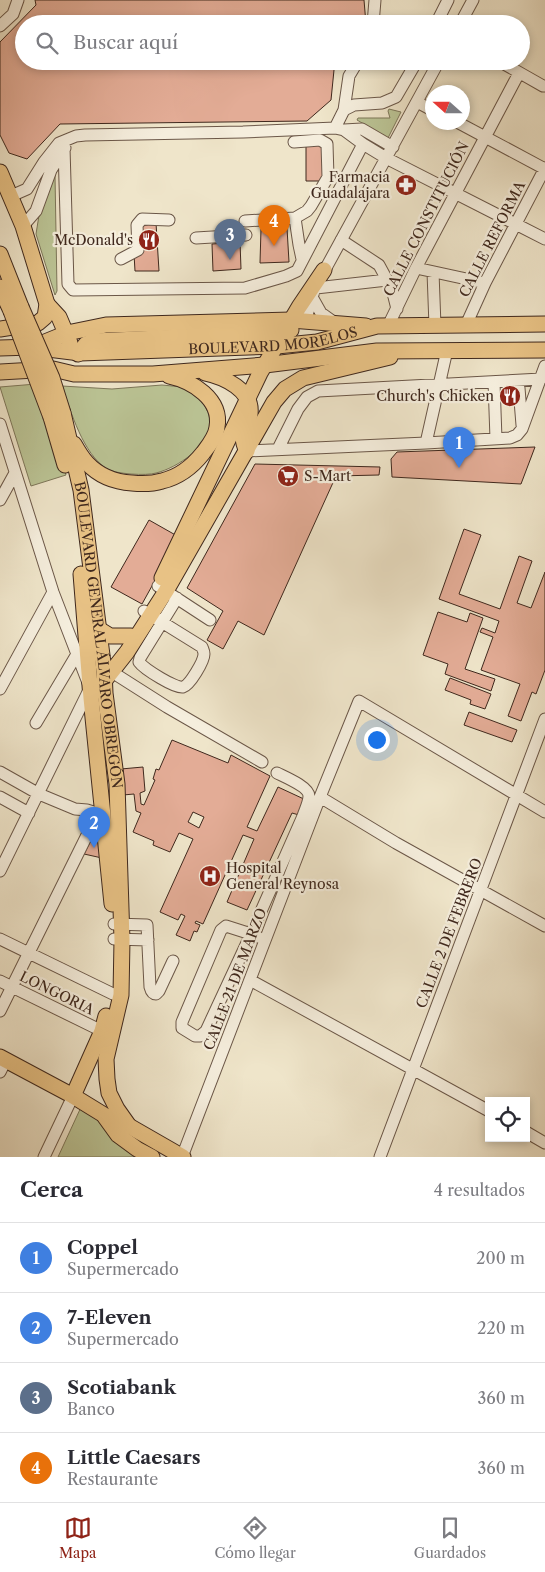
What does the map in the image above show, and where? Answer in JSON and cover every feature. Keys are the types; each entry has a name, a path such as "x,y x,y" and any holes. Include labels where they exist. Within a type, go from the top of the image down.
{"main road":[{"path":"0,172 23,226 47,304 59,317 70,344 80,353 53,369"},
{"path":"0,254 16,309 57,415"},
{"path":"167,592 200,501 264,365 307,294 324,270"},
{"path":"0,287 16,309"},
{"path":"0,329 38,323 45,317 47,304"},
{"path":"306,321 318,342 331,357"},
{"path":"32,347 67,334 106,325 284,333 306,321 383,326"},
{"name":"BOULEVARD MORELOS","path":"0,348 32,347 80,353 284,333 318,342 383,326 545,324"},
{"name":"BOULEVARD MORELOS","path":"0,372 53,369 74,374 153,374 264,365 377,351 545,350"},
{"path":"88,698 152,616 274,402 285,389 303,378 410,352"},
{"path":"192,371 224,378 241,391 248,400 250,414 242,438 247,450"},
{"path":"68,436 87,463 100,474 114,480 126,483 148,484 175,477 191,467 208,447 216,433 218,417 215,409 207,396 190,382 153,374"},
{"name":"BOULEVARD GENERAL ÁLVARO OBREGÓN","path":"57,415 68,436 82,490 97,628 107,675 118,807 117,994 106,1034 73,1096"},
{"name":"BOULEVARD GENERAL ÁLVARO OBREGÓN","path":"57,415 76,522 88,698 100,814 117,924"},
{"path":"200,501 213,489 235,458 247,450"},
{"path":"107,675 131,636 152,616"},
{"path":"97,628 110,636 131,636"},
{"path":"106,1034 109,1093 117,1110 129,1126"},
{"path":"2,1063 73,1096 182,1157"},
{"path":"104,1115 118,1135 152,1157"}],"street":[{"path":"0,26 13,14 18,0"},
{"path":"374,15 375,0"},
{"path":"440,15 448,0"},
{"path":"465,15 473,0"},
{"path":"340,129 349,76 353,70"},
{"path":"344,110 354,105 382,103 396,97 412,70"},
{"path":"306,321 314,293 324,270 434,70"},
{"path":"514,70 545,86"},
{"name":"CALLE CONSTITUCIÓN","path":"383,326 397,308 416,268 519,73"},
{"path":"417,102 425,106"},
{"path":"340,129 386,158 545,239"},
{"path":"11,196 27,189 49,156 76,136 362,129 393,146"},
{"path":"470,129 545,168"},
{"path":"245,221 295,218 311,206 328,177 327,144 320,140 294,142"},
{"path":"23,226 36,211 51,170 64,144"},
{"path":"64,144 68,284 73,290 245,288 286,276 296,270 363,144"},
{"name":"CALLE REFORMA","path":"466,325 485,283 545,168"},
{"path":"295,218 302,259"},
{"path":"121,259 138,250 137,225 142,219 169,220"},
{"path":"196,238 246,235"},
{"path":"341,240 377,262 393,293 397,308"},
{"path":"416,268 485,283"},
{"path":"433,272 435,326"},
{"path":"314,293 387,280"},
{"path":"314,293 321,313 328,320 336,324"},
{"path":"426,444 447,350"},
{"path":"247,450 426,444 510,438 517,435 522,429 545,366"},
{"path":"278,449 306,397 318,391 440,386 541,379"},
{"path":"506,381 519,388 522,429"},
{"path":"494,382 496,439"},
{"path":"0,424 54,592 77,654 88,698 0,871"},
{"path":"0,500 15,473"},
{"path":"0,689 54,592"},
{"path":"152,616 202,647 204,652 190,682 185,687 179,687 162,679 142,666 140,662 152,616 167,592 210,620"},
{"path":"36,722 77,654"},
{"path":"107,675 262,762"},
{"name":"CALLE 21 DE MARZO","path":"182,1157 320,796 360,701 517,796"},
{"name":"CALLE 2 DE FEBRERO","path":"380,1157 545,718"},
{"path":"0,772 39,794 75,809 100,814 118,807"},
{"path":"265,941 251,934 230,926 226,926 222,930 182,1022 182,1028 195,1036 200,1036 206,1031 251,934 303,816 309,797 307,790 277,773"},
{"path":"320,796 396,843 545,926"},
{"path":"517,796 545,812"},
{"path":"0,797 29,813"},
{"path":"0,1011 27,953 100,814"},
{"path":"117,924 147,925 150,988 154,994 159,991 173,961"},
{"path":"0,939 117,994"},
{"path":"118,939 148,940"},
{"path":"250,980 485,1109"},
{"name":"LONGORIA","path":"0,981 106,1034"},
{"path":"44,1157 73,1096"},
{"path":"530,1134 545,1143"}],"green space":[{"path":"389,109 401,112 388,138 357,120 358,118 390,118"},
{"path":"53,175 55,175 57,291 55,295 36,234 40,209"},
{"path":"36,384 66,475 31,486 0,387"},
{"path":"162,385 192,388 208,412 209,430 205,439 183,461 156,473 131,474 107,469 91,453 79,432 62,386 112,389"},
{"path":"82,1105 159,1157 58,1157"}],"building":[{"path":"35,0 364,0 365,15 26,15 36,5"},
{"path":"15,27 15,70 334,70 331,100 307,121 60,124 27,159 9,153 0,135 0,42"},
{"path":"322,144 324,181 306,181 306,145"},
{"name":"McDonald's","path":"156,223 159,271 135,271 134,254 141,226"},
{"path":"287,228 289,262 260,263 261,229"},
{"path":"240,242 241,269 213,271 212,244"},
{"path":"535,447 521,484 392,477 391,459 397,452"},
{"path":"255,464 380,467 379,475 336,476 264,635 238,621 223,649 207,640 223,611 187,588"},
{"path":"149,520 179,537 142,604 111,587"},
{"path":"464,529 481,535 459,594 500,609 519,556 532,561 517,603 531,608 545,572 545,670 536,694 532,692 521,721 508,716 520,684 481,670 493,637 480,632 482,628 495,633 499,621 439,599"},
{"path":"438,612 467,622 470,613 483,618 465,669 495,679 491,691 445,674 448,664 423,655"},
{"path":"450,678 491,694 485,709 470,704 471,700 445,690"},
{"path":"469,712 517,730 512,742 464,725"},
{"path":"172,740 228,763 231,755 270,776 247,827 257,831 278,787 306,800 299,815 292,813 247,910 227,902 254,839 243,835 203,924 196,921 195,923 200,925 197,932 194,931 190,941 176,935 185,916 181,914 178,920 160,912 193,839 179,833 170,852 153,845 154,841 133,832 141,813 136,811 134,794 123,795 121,769 143,767 145,791 140,793 141,804 144,805 155,780 153,779 156,769 159,770","holes":["193,812 204,817 199,828 188,822"]},
{"path":"91,840 99,842 102,858 84,854"}],"place":[{"name":"Farmacia Guadalajara","path":"406,185"},
{"name":"McDonald's","path":"149,240"},
{"name":"Little Caesars","path":"274,246"},
{"name":"Scotiabank","path":"230,260"},
{"name":"Church's Chicken","path":"510,396"},
{"name":"Coppel","path":"459,468"},
{"name":"S-Mart","path":"288,476"},
{"name":"7-Eleven","path":"94,848"},
{"name":"Hospital General Reynosa","path":"210,876"}]}
